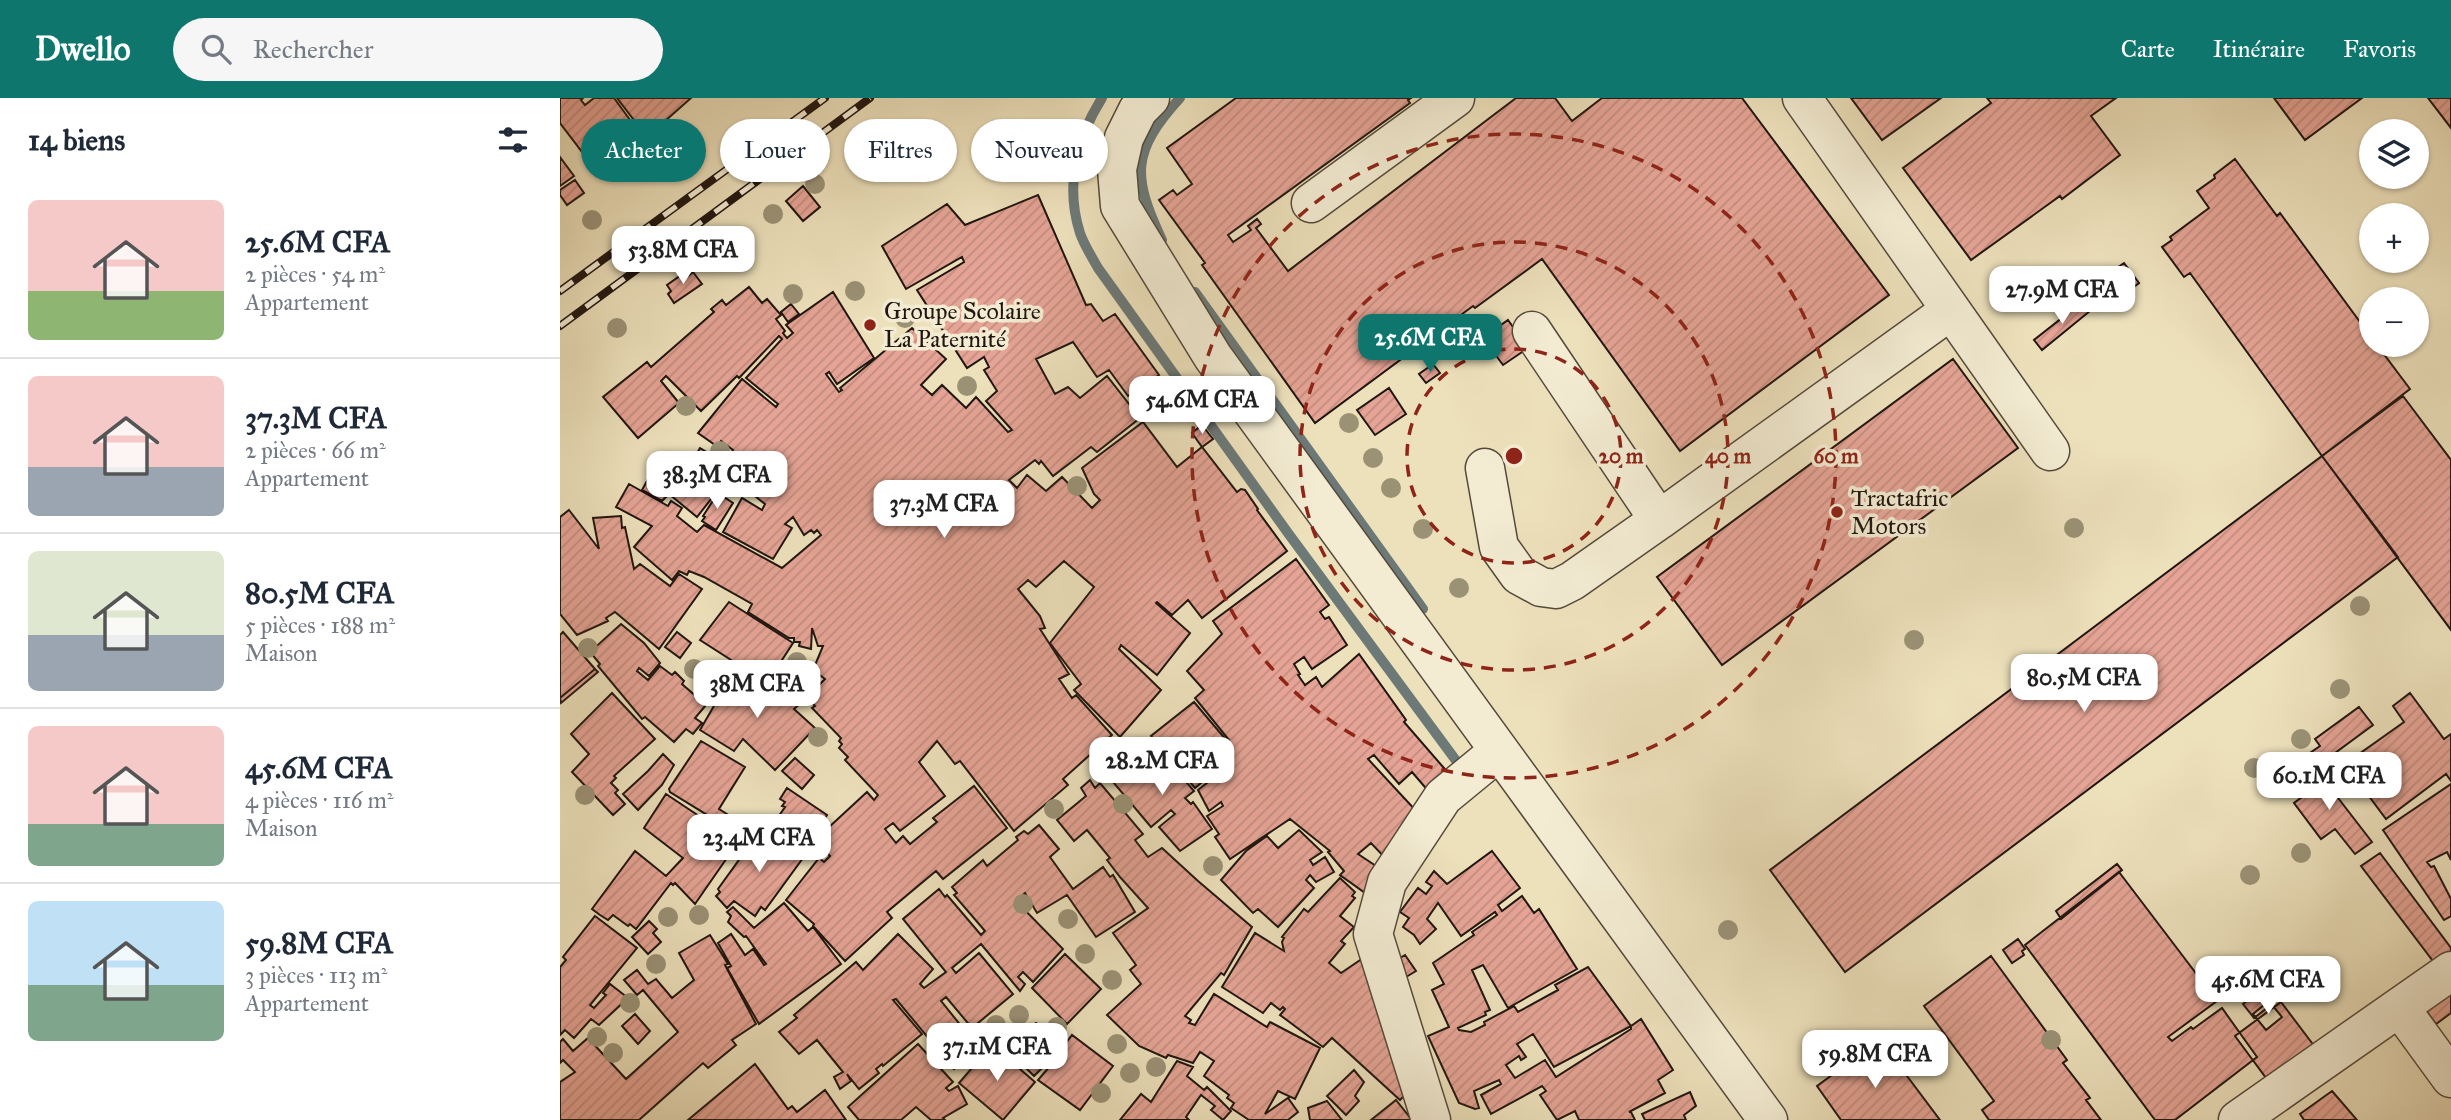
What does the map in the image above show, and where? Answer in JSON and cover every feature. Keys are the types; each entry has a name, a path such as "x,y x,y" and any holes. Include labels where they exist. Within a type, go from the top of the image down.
{"street":[{"path":"1150,98 1138,110 1124,138 1117,169 1120,206 1213,357 1768,1120"},
{"path":"1311,203 1455,98"},
{"path":"1802,98 2050,451"},
{"path":"1485,468 1499,547 1519,575 1541,587 1556,589 1572,581 1659,520 1951,310"},
{"path":"1532,331 1659,520"},
{"path":"1432,1120 1373,934 1387,882 1443,797 1499,751"},
{"path":"2238,1120 2451,971"},
{"path":"2400,1008 2451,1078"}],"building":[{"path":"560,98 583,98 581,100 585,105 594,98 614,98 629,119 581,119 581,151 560,123"},
{"path":"617,98 691,98 667,119 633,119"},
{"path":"1236,98 1411,98 1408,100 1410,103 1228,235 1233,242 1251,230 1248,226 1257,219 1261,224 1256,228 1288,271 1516,98 1555,98 1572,121 1602,98 1742,98 1889,295 1680,451 1542,259 1475,308 1473,306 1315,423 1159,200 1173,190 1177,195 1192,184 1167,148"},
{"path":"1851,98 1941,98 1882,140"},
{"path":"1987,98 2116,98 2091,116 2120,155 2062,199 2060,196 1971,260 1903,168 1991,103"},
{"path":"2274,98 2362,98 2305,140"},
{"path":"2428,98 2451,98 2451,128"},
{"path":"560,157 574,176 560,186"},
{"path":"2235,159 2277,216 2280,213 2359,321 2359,357 2386,357 2410,389 2322,456 2190,273 2184,277 2162,247 2172,240 2170,237 2209,208 2197,191 2215,178 2214,175"},
{"path":"575,180 584,193 567,205 560,195 560,190"},
{"path":"803,186 820,207 803,221 786,201"},
{"path":"1038,195 1086,305 1091,304 1103,321 1115,314 1159,375 1128,396 1109,370 1097,377 1073,342 1036,359 1055,394 1068,387 1080,398 1107,376 1140,418 1097,452 1091,447 1053,476 1041,461 1039,464 1035,460 1009,480 1017,488 1027,475 1046,491 1062,477 1092,508 1100,500 1094,494 1082,468 1143,422 1177,467 1202,447 1237,492 1245,490 1287,551 1202,618 1188,600 1172,615 1156,603 1190,633 1157,675 1121,645 1119,649 1161,690 1120,737 1074,690 1081,684 1050,643 1094,587 1064,561 1036,587 1028,580 1018,589 1040,616 1045,628 1040,629 1069,674 1059,679 1072,698 1076,695 1112,735 1063,779 1068,785 1014,831 960,761 955,764 937,741 919,762 945,796 900,831 893,823 885,829 896,843 903,836 910,844 937,822 933,818 974,786 1007,828 943,879 936,871 887,912 892,918 845,961 814,924 786,900 819,858 824,862 830,856 815,840 867,792 874,800 878,795 845,760 848,757 839,748 842,744 839,741 841,738 812,708 815,706 807,697 825,679 813,670 823,646 818,646 812,628 811,649 799,646 800,642 794,642 794,638 789,638 748,612 752,604 704,577 689,571 687,575 679,571 672,580 634,547 652,526 616,507 629,484 668,506 671,501 682,508 677,516 697,532 704,525 782,568 821,535 817,530 814,533 811,530 804,535 793,517 785,524 792,528 773,559 723,532 742,498 762,510 765,504 751,493 749,496 726,480 697,517 669,494 662,501 642,490 659,459 684,475 700,448 725,463 733,450 721,441 718,447 698,433 742,379 776,407 778,404 746,378 782,339 779,336 739,378 737,376 701,411 666,376 661,381 679,403 638,438 603,397 647,362 651,367 714,312 711,309 722,300 726,305 749,287 762,303 767,299 781,315 776,319 787,338 793,333 786,325 833,292 874,358 837,384 829,372 826,374 839,392 842,390 840,388 912,328 946,359 921,385 932,395 942,385 966,408 976,397 1008,432 1012,430 986,401 997,391 984,370 989,367 984,357 967,368 917,290 964,262 962,257 906,289 882,246 947,204 965,225"},
{"path":"2124,263 2139,283 2119,298 2104,277"},
{"path":"693,272 702,284 674,303 668,294 671,291 667,285 684,273 687,277"},
{"path":"2104,292 2112,302 2099,311 2091,302"},
{"path":"2082,302 2090,311 2042,350 2034,340"},
{"path":"791,304 799,314 788,322 781,312"},
{"path":"1508,320 1528,348 1503,365 1483,338"},
{"name":"Tractafric Motors","path":"1953,359 2018,448 1722,665 1657,577"},
{"path":"1433,364 1440,373 1426,383 1419,374"},
{"path":"1389,388 1406,414 1375,435 1357,410"},
{"path":"2403,396 2451,460 2451,630 2322,456"},
{"path":"1202,425 1213,439 1202,447 1192,433"},
{"path":"2322,456 2398,557 1845,972 1770,870"},
{"path":"718,493 733,503 716,530 702,521"},
{"path":"569,510 599,549 593,518 621,516 634,569 640,564 670,586 679,574 702,589 659,649 615,612 606,618 608,621 577,635 560,614 560,517"},
{"path":"1296,559 1329,605 1320,612 1325,619 1329,617 1347,645 1312,669 1304,657 1294,664 1305,685 1316,677 1322,687 1359,654 1406,720 1404,722 1450,775 1430,793 1412,772 1399,784 1374,755 1368,759 1431,827 1391,864 1371,843 1358,854 1385,872 1368,895 1340,875 1344,871 1328,852 1330,851 1290,819 1230,859 1215,837 1219,834 1207,816 1223,806 1221,802 1209,811 1198,790 1227,767 1225,763 1195,788 1151,736 1194,702 1227,741 1229,740 1195,698 1204,690 1187,671 1222,634 1213,621"},
{"path":"729,602 793,643 767,683 700,640"},
{"path":"621,624 644,643 660,663 649,676 639,668 637,671 648,680 660,666 672,675 675,672 684,681 682,684 706,705 695,718 702,723 693,734 686,729 674,742 645,717 642,719 598,666 600,664 590,652"},
{"path":"563,632 595,669 560,698 560,635"},
{"path":"677,632 691,643 680,658 665,647"},
{"path":"736,668 775,690 773,695 786,702 794,694 802,702 794,709 815,728 775,770 743,739 734,751 700,730"},
{"path":"595,669 598,672 561,703 560,698"},
{"path":"612,693 655,739 614,776 616,778 611,783 618,790 615,793 625,804 613,815 572,772 589,754 571,734"},
{"path":"2410,693 2444,739 2451,734 2451,781 2446,774 2386,819 2345,764 2404,722 2393,706"},
{"path":"2359,707 2373,725 2316,767 2307,755 2320,746 2315,739"},
{"path":"701,741 745,767 719,809 738,821 736,824 726,817 722,824 670,792 669,789"},
{"path":"1154,744 1194,791 1185,798 1191,804 1193,802 1212,829 1180,851 1159,827 1175,814 1171,810 1151,827 1113,782 1125,773 1121,768"},
{"path":"663,754 674,765 662,785 638,810 623,794"},
{"path":"795,758 814,775 802,789 782,771"},
{"path":"2315,768 2372,842 2355,854 2335,829 2321,839 2294,803 2306,794 2296,782"},
{"path":"1090,780 1095,788 1100,783 1143,834 1135,840 1148,857 1162,848 1252,927 1224,975 1221,973 1185,1016 1191,1020 1189,1023 1195,1025 1214,994 1267,1027 1270,1022 1320,1048 1295,1099 1278,1091 1265,1114 1288,1098 1298,1112 1288,1120 1249,1120 1231,1108 1234,1103 1227,1098 1229,1095 1204,1076 1214,1061 1200,1052 1193,1063 1168,1055 1166,1058 1139,1046 1107,1015 1141,984 1130,970 1136,965 1113,933 1148,908 1120,877 1107,860 1110,858 1087,830 1074,841 1057,820 1086,796 1081,788"},
{"path":"2451,784 2451,860 2447,852 2427,862 2431,867 2434,866 2451,899 2451,916 2444,920 2383,830"},
{"path":"787,788 827,815 803,851 770,829 785,807 782,806 785,802 780,799"},
{"path":"666,794 738,842 695,904 675,883 671,883 636,929 613,915 608,920 592,909 635,851 666,876 683,858 644,828"},
{"path":"1039,825 1059,849 1050,857 1073,889 1103,867 1110,877 1113,875 1135,912 1096,937 1067,895 1037,913 1025,893 1016,901 1063,949 1033,982 1023,972 1018,977 1025,984 1020,991 981,944 952,968 956,973 979,953 1013,994 972,1028 946,997 941,1001 979,1048 954,1069 896,999 893,1000 922,1034 876,1069 879,1073 859,1089 847,1074 851,1081 840,1089 834,1077 843,1072 817,1040 799,1054 779,1032 797,1018 794,1015 856,962 863,970 898,934 933,969 920,984 924,988 946,972 903,919 939,889 981,935 985,931 954,895 957,893 952,887 983,860 987,866 1018,840 1016,837 1024,831 1028,834"},
{"path":"762,828 803,858 765,910 761,907 755,916 734,901 727,908 716,896 720,892 718,889"},
{"path":"1299,830 1322,852 1310,860 1313,865 1325,857 1334,872 1316,882 1310,875 1306,880 1314,888 1278,927 1258,909 1253,913 1221,880 1246,851 1267,836 1278,848"},
{"path":"1492,851 1520,888 1498,905 1502,911 1522,896 1534,913 1539,909 1577,969 1508,1008 1483,965 1472,970 1490,1010 1485,1012 1486,1015 1458,1028 1459,1030 1471,1032 1514,1006 1518,1012 1558,990 1555,985 1588,967 1631,1026 1641,1019 1673,1070 1658,1080 1665,1093 1629,1112 1635,1120 1579,1120 1575,1111 1557,1120 1540,1095 1546,1091 1542,1086 1491,1114 1481,1095 1501,1084 1499,1080 1474,1091 1479,1108 1459,1103 1428,1036 1449,1027 1432,990 1444,984 1433,963 1474,935 1472,932 1497,915 1495,912 1461,936 1438,903 1427,919 1436,929 1420,944 1414,935 1403,927 1409,918 1400,912 1418,888 1426,894 1432,886 1426,882 1434,871 1447,884","holes":["1631,1026 1631,1029 1556,1077 1545,1060 1515,1078 1506,1065 1519,1056 1521,1060 1526,1057 1517,1044 1533,1034 1554,1067"]},
{"path":"2380,853 2451,948 2451,960 2439,969 2361,866"},
{"path":"2117,864 2122,870 2061,919 2056,911"},
{"path":"2119,872 2217,1001 2168,1037 2172,1041 2222,1008 2257,1057 2175,1120 2155,1120 2025,945"},
{"path":"1340,878 1355,892 1352,896 1355,898 1340,916 1354,927 1341,941 1345,944 1329,963 1341,973 1375,950 1431,1067 1400,1100 1332,1038 1323,1047 1280,1015 1285,1009 1283,1007 1280,1010 1271,1003 1263,1013 1222,987 1255,933 1284,951 1282,937 1304,909 1308,912"},
{"path":"784,903 808,931 813,927 841,964 759,1024 727,968 731,966 718,943 731,934 745,955 753,949 764,965 766,964 746,936 728,922 731,916 727,912 733,907 754,928"},
{"path":"595,916 637,948 590,1005 594,1008 606,995 603,993 610,984 628,998 599,1025 591,1019 574,1038 565,1030 560,1035 560,967 566,960 563,957"},
{"path":"649,921 657,929 653,933 661,942 648,954 632,937"},
{"path":"710,935 728,964 725,965 756,1024 732,1040 736,1045 708,1068 703,1063 639,1120 560,1120 560,1082 575,1072 563,1060 560,1063 560,1042 563,1039 573,1051 588,1038 626,1079 678,1032 643,990 637,995 624,980 637,970 648,984 656,979 672,998 694,980 679,953"},
{"path":"2018,939 2025,949 2022,951 2024,955 2012,963 2003,950"},
{"path":"1065,954 1101,989 1067,1024 1032,988"},
{"path":"1405,955 1416,971 1406,977 1395,961"},
{"path":"1991,956 2067,1060 2063,1063 2090,1098 2086,1100 2101,1120 1989,1120 1982,1110 1994,1101 1924,1006"},
{"path":"2274,981 2285,994 2254,1018 2243,1004"},
{"path":"2451,982 2451,1013 2436,1024 2421,1004"},
{"path":"2269,1001 2282,1017 2266,1030 2253,1014"},
{"path":"2281,1002 2318,1051 2272,1086 2235,1036"},
{"path":"635,1014 650,1031 638,1044 622,1026"},
{"path":"1036,1023 1063,1047 1072,1035 1113,1066 1080,1110 1038,1080 1056,1059 1053,1057 1034,1076 1003,1045"},
{"path":"1880,1040 1940,1120 1841,1120 1817,1086"},
{"path":"918,1044 953,1082 946,1088 949,1091 958,1086 967,1104 943,1118 945,1120 931,1120 916,1107 901,1120 859,1120 848,1107"},
{"path":"992,1045 1035,1082 1003,1120 959,1083"},
{"path":"1177,1061 1193,1067 1187,1076 1204,1090 1207,1087 1231,1111 1223,1120 1211,1110 1215,1106 1201,1095 1186,1117 1189,1120 1120,1120 1141,1094 1151,1102"},
{"path":"755,1064 788,1109 792,1106 797,1112 825,1090 846,1120 688,1120"},
{"path":"1354,1070 1364,1082 1355,1096 1359,1101 1346,1115 1327,1096"},
{"path":"2332,1091 2357,1120 2304,1120 2300,1114"},
{"path":"1690,1092 1696,1106 1684,1115 1686,1120 1645,1120 1642,1114"},
{"path":"1396,1100 1412,1120 1371,1120"},
{"path":"1327,1101 1342,1120 1310,1120 1308,1108"}],"waterway":[{"path":"1102,98 1085,130 1074,180 1076,215 1086,246 1098,268 1288,533 1463,770"},
{"path":"1162,240 1145,198 1141,165 1152,134 1180,98"},
{"path":"1195,292 1423,609"}],"railway":[{"path":"560,291 825,98"},
{"path":"560,326 870,98"}],"place":[{"name":"Groupe Scolaire La Paternité","path":"870,325"},
{"name":"Tractafric Motors","path":"1837,512"}]}
